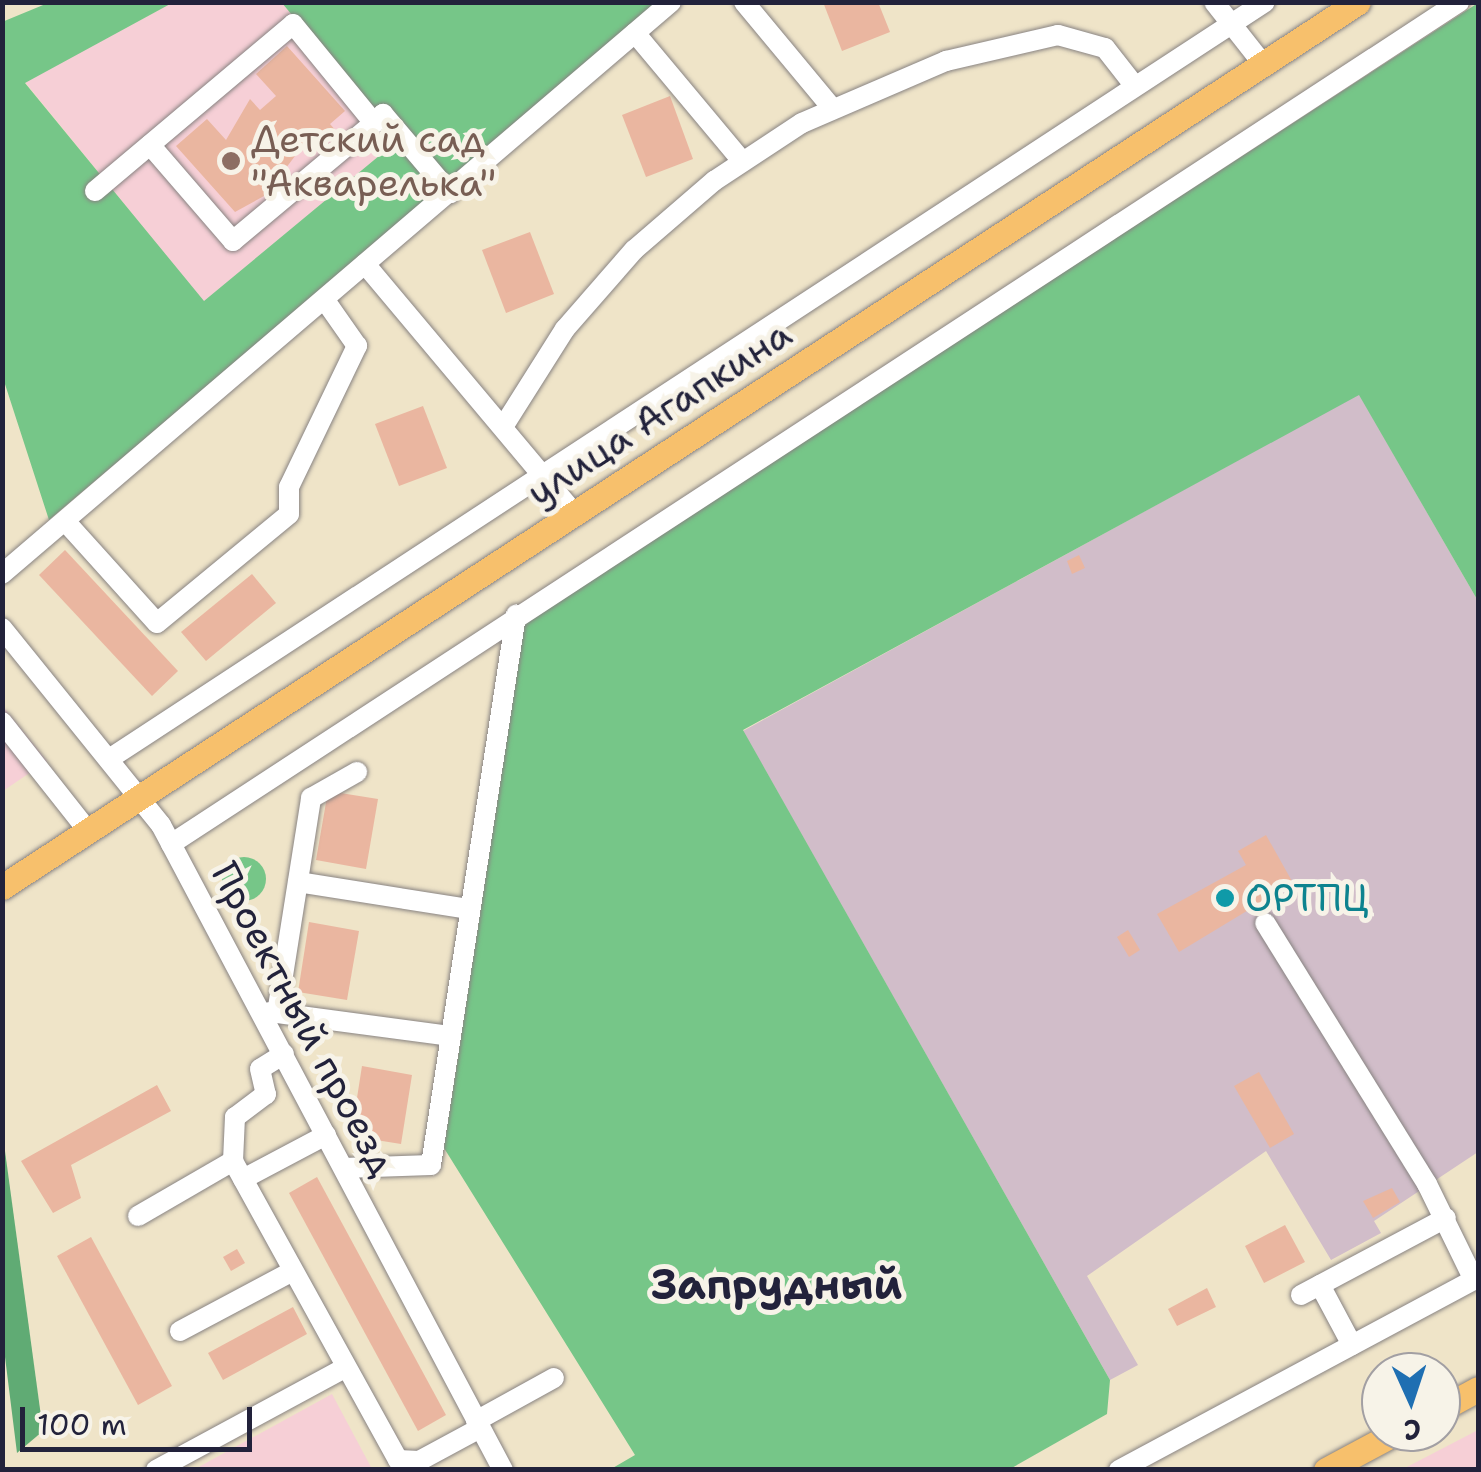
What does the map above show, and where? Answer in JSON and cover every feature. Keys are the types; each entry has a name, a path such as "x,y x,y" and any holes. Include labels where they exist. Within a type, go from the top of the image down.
{"main road":[{"name":"улица Агапкина","path":"2,887 1358,2"},
{"path":"1326,1470 1361,1451"}],"street":[{"path":"2,574 671,2"},
{"path":"744,2 832,108"},
{"path":"1214,2 1263,64"},
{"path":"112,757 540,472 1265,2"},
{"path":"171,844 1459,2"},
{"path":"94,191 292,24 374,123"},
{"path":"635,33 742,161"},
{"path":"503,427 598,288 742,161 832,108 946,61 1058,34 1105,48 1134,85"},
{"path":"150,145 233,241 383,114 450,193"},
{"path":"365,264 574,514"},
{"path":"65,521 153,622 220,573 292,510 289,487 355,350 324,299"},
{"path":"344,1168 431,1165 516,615"},
{"name":"Проектный проезд","path":"2,628 142,795 271,1012 284,1054 503,1470"},
{"path":"2,722 88,831"},
{"path":"358,772 311,798 271,1012 449,1036"},
{"path":"298,882 468,910"},
{"path":"1119,1470 1476,1278 1446,1218 1265,923"},
{"path":"284,1054 260,1069 266,1094 235,1117 238,1170 398,1460 419,1461 554,1378"},
{"path":"138,1216 326,1134"},
{"path":"1352,1346 1310,1290 1446,1218"},
{"path":"180,1331 292,1270"},
{"path":"156,1470 345,1368"}],"shaded area":[{"name":"Детский сад \"Акварелька\"","path":"172,3 282,3 397,141 204,302 25,82"},
{"path":"1359,394 1478,601 1478,1152 1374,1221 1381,1233 1331,1260 1266,1151 1087,1276 1138,1365 1110,1380 743,731"},
{"path":"2,705 47,761 3,791 2,791"},
{"path":"332,1394 372,1469 195,1469"},
{"path":"1478,1430 1478,1469 1403,1469 1436,1452 1461,1452 1461,1439"}],"green space":[{"path":"48,3 172,3 25,83 204,301 397,141 282,3 659,3 49,520 3,378 2,22"},
{"path":"1478,3 1478,601 1359,395 743,730 1110,1380 1107,1414 1010,1469 611,1469 635,1455 444,1148 525,622"},
{"path":"244,857 260,863 266,879 260,895 244,901 228,895 222,879 228,863"},
{"path":"2,1129 43,1431 17,1453 3,1341"}],"building":[{"path":"823,2 878,2 890,32 842,51"},
{"path":"287,46 345,111 330,124 337,132 310,151 304,144 283,172 268,176 273,191 235,212 176,146 207,119 226,140 250,99 260,110 276,96 256,74"},
{"path":"670,96 693,159 646,177 622,115"},
{"path":"530,232 554,294 506,313 482,250"},
{"path":"423,406 447,468 399,486 375,424"},
{"path":"65,550 178,671 152,696 39,575"},
{"path":"1079,555 1085,568 1072,574 1067,561"},
{"path":"252,574 276,603 206,661 181,632"},
{"path":"328,791 378,799 366,869 316,860"},
{"name":"ОРТПЦ","path":"1266,835 1293,883 1179,952 1157,914 1246,865 1238,851"},
{"path":"309,922 359,931 347,1000 298,992"},
{"path":"1128,930 1140,950 1129,957 1117,937"},
{"path":"362,1066 412,1075 401,1144 351,1136"},
{"path":"1259,1072 1294,1134 1270,1148 1234,1086"},
{"path":"157,1085 171,1111 71,1165 81,1198 53,1213 21,1161"},
{"path":"317,1177 446,1415 418,1431 289,1193"},
{"path":"1392,1188 1400,1202 1373,1218 1363,1201"},
{"path":"1285,1225 1305,1262 1264,1283 1245,1246"},
{"path":"91,1237 172,1386 138,1405 57,1256"},
{"path":"237,1249 245,1263 231,1271 223,1257"},
{"path":"1207,1288 1216,1307 1177,1326 1168,1309"},
{"path":"293,1307 307,1334 223,1380 208,1353"}],"place":[{"name":"Детский сад \"Акварелька\"","path":"231,161"},
{"name":"ОРТПЦ","path":"1225,898"}],"district":[{"name":"Запрудный","path":"777,1284"}]}
